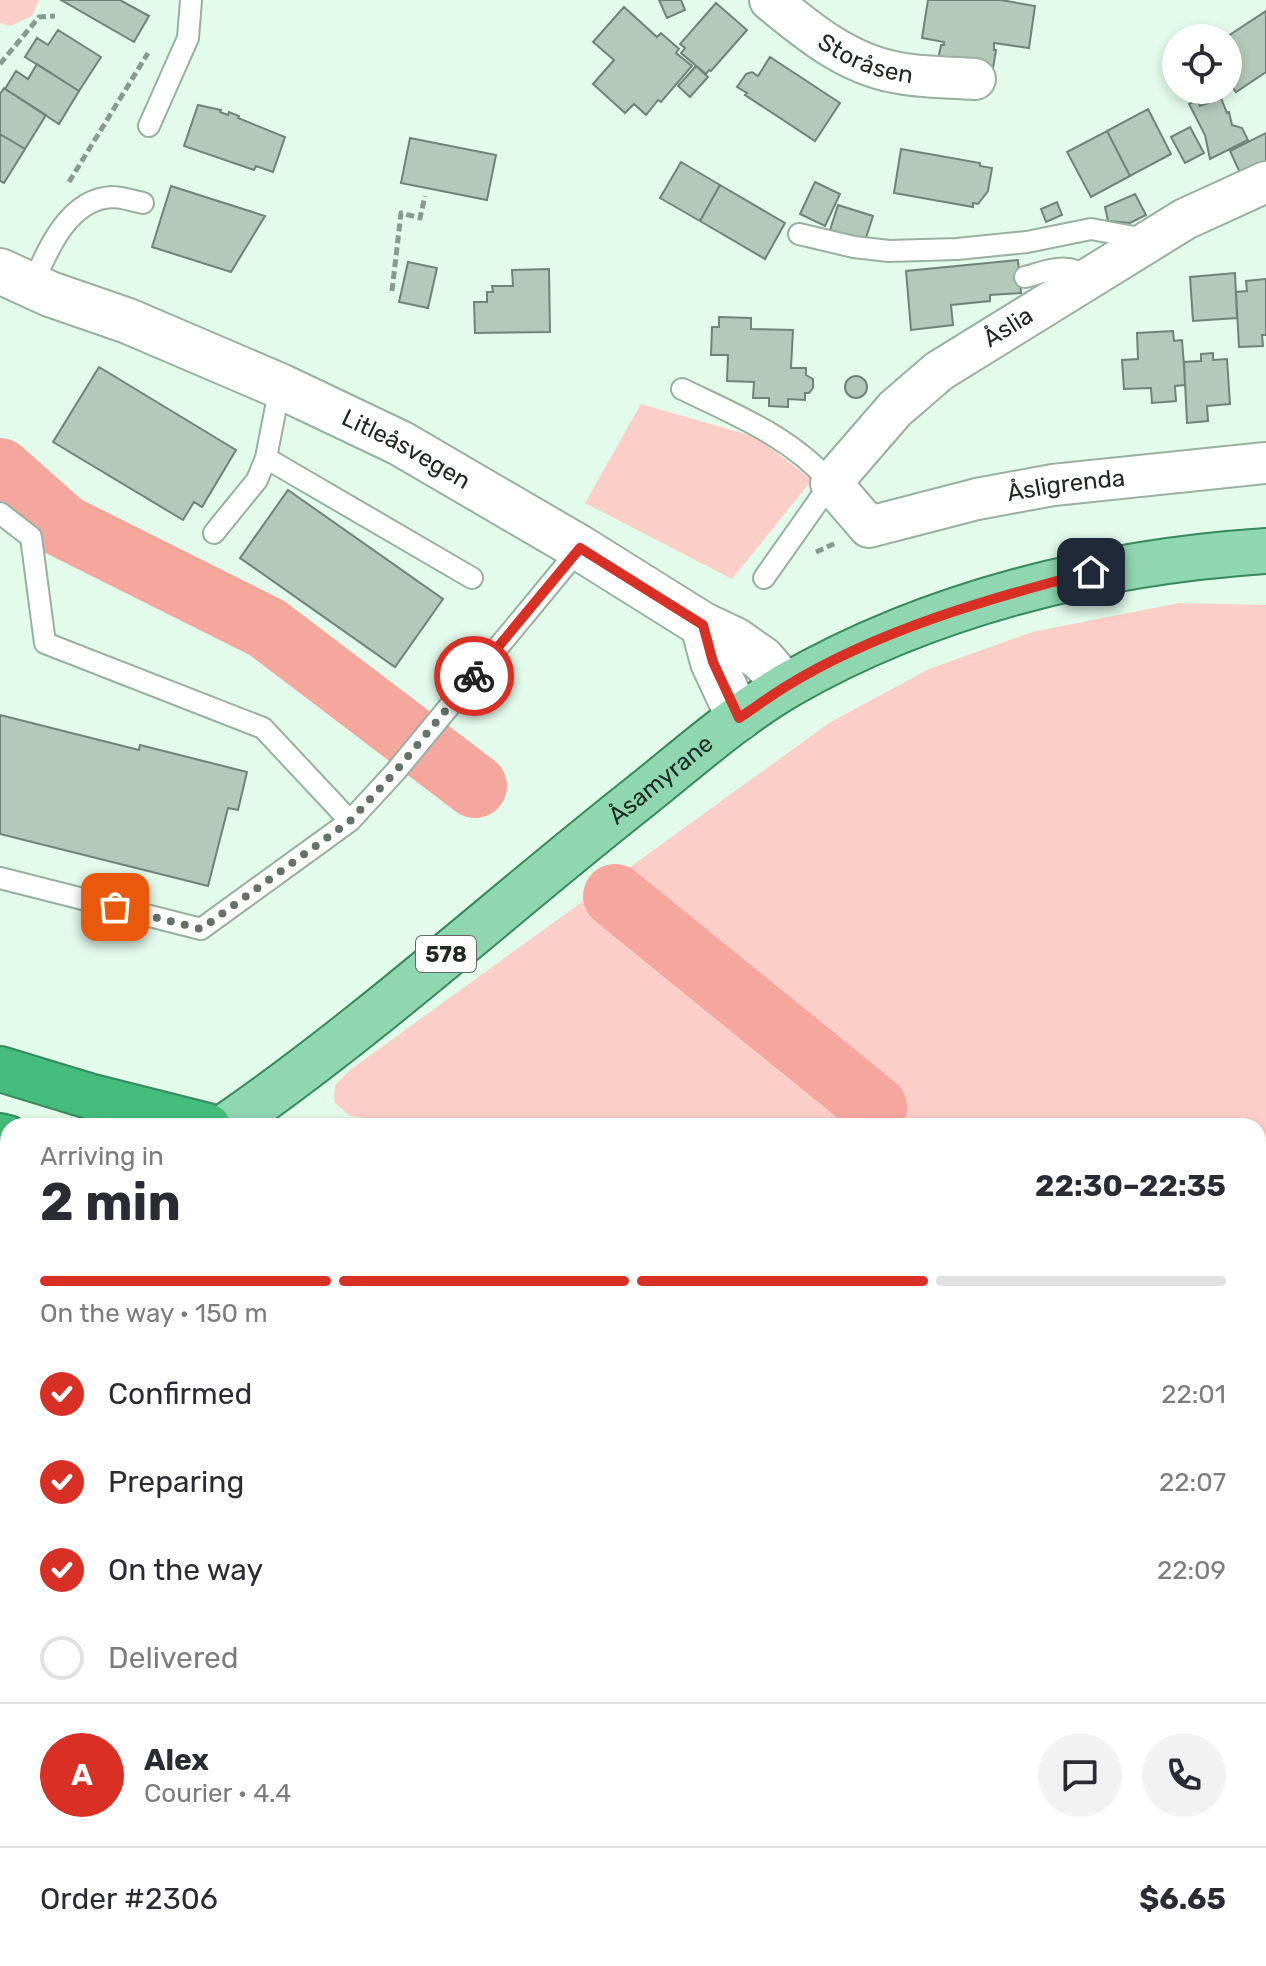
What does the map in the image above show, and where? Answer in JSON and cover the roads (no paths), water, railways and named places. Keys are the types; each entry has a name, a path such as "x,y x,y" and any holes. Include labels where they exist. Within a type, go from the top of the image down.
{"highway":[{"path":"0,1069 176,1118"}],"main road":[{"name":"Åsamyrane","path":"238,1118 281,1088 739,718 786,686 896,634 1024,589 1091,572 1266,551"}],"street":[{"name":"Storåsen","path":"770,0 806,30 852,58 892,72 975,79"},
{"name":"Åslia","path":"831,483 895,409 939,371 1185,219 1266,182"},
{"name":"Litleåsvegen","path":"16,278 128,321 280,386 400,443 580,548 703,625 735,640 762,659 786,686"},
{"name":"Åsligrenda","path":"831,483 869,527 977,499 1053,485 1266,463"},
{"path":"703,625 713,662 739,718"}],"lane":[{"path":"149,126 188,38 192,18 191,0"},
{"path":"16,278 84,206 116,197 143,203"},
{"path":"799,234 854,247 889,251 957,249 1027,242 1091,229 1150,240"},
{"path":"1025,277 1062,267 1073,268 1087,278"},
{"path":"214,533 257,480 266,458 280,386"},
{"path":"682,389 763,428 813,462 831,483 764,578"},
{"path":"266,458 472,578"},
{"path":"0,513 31,537 45,643 263,728 350,821"},
{"path":"0,878 201,929 350,821 396,771 580,548"}],"waterway":[{"path":"0,470 63,526 267,628 475,786"},
{"path":"615,896 875,1107"}]}
